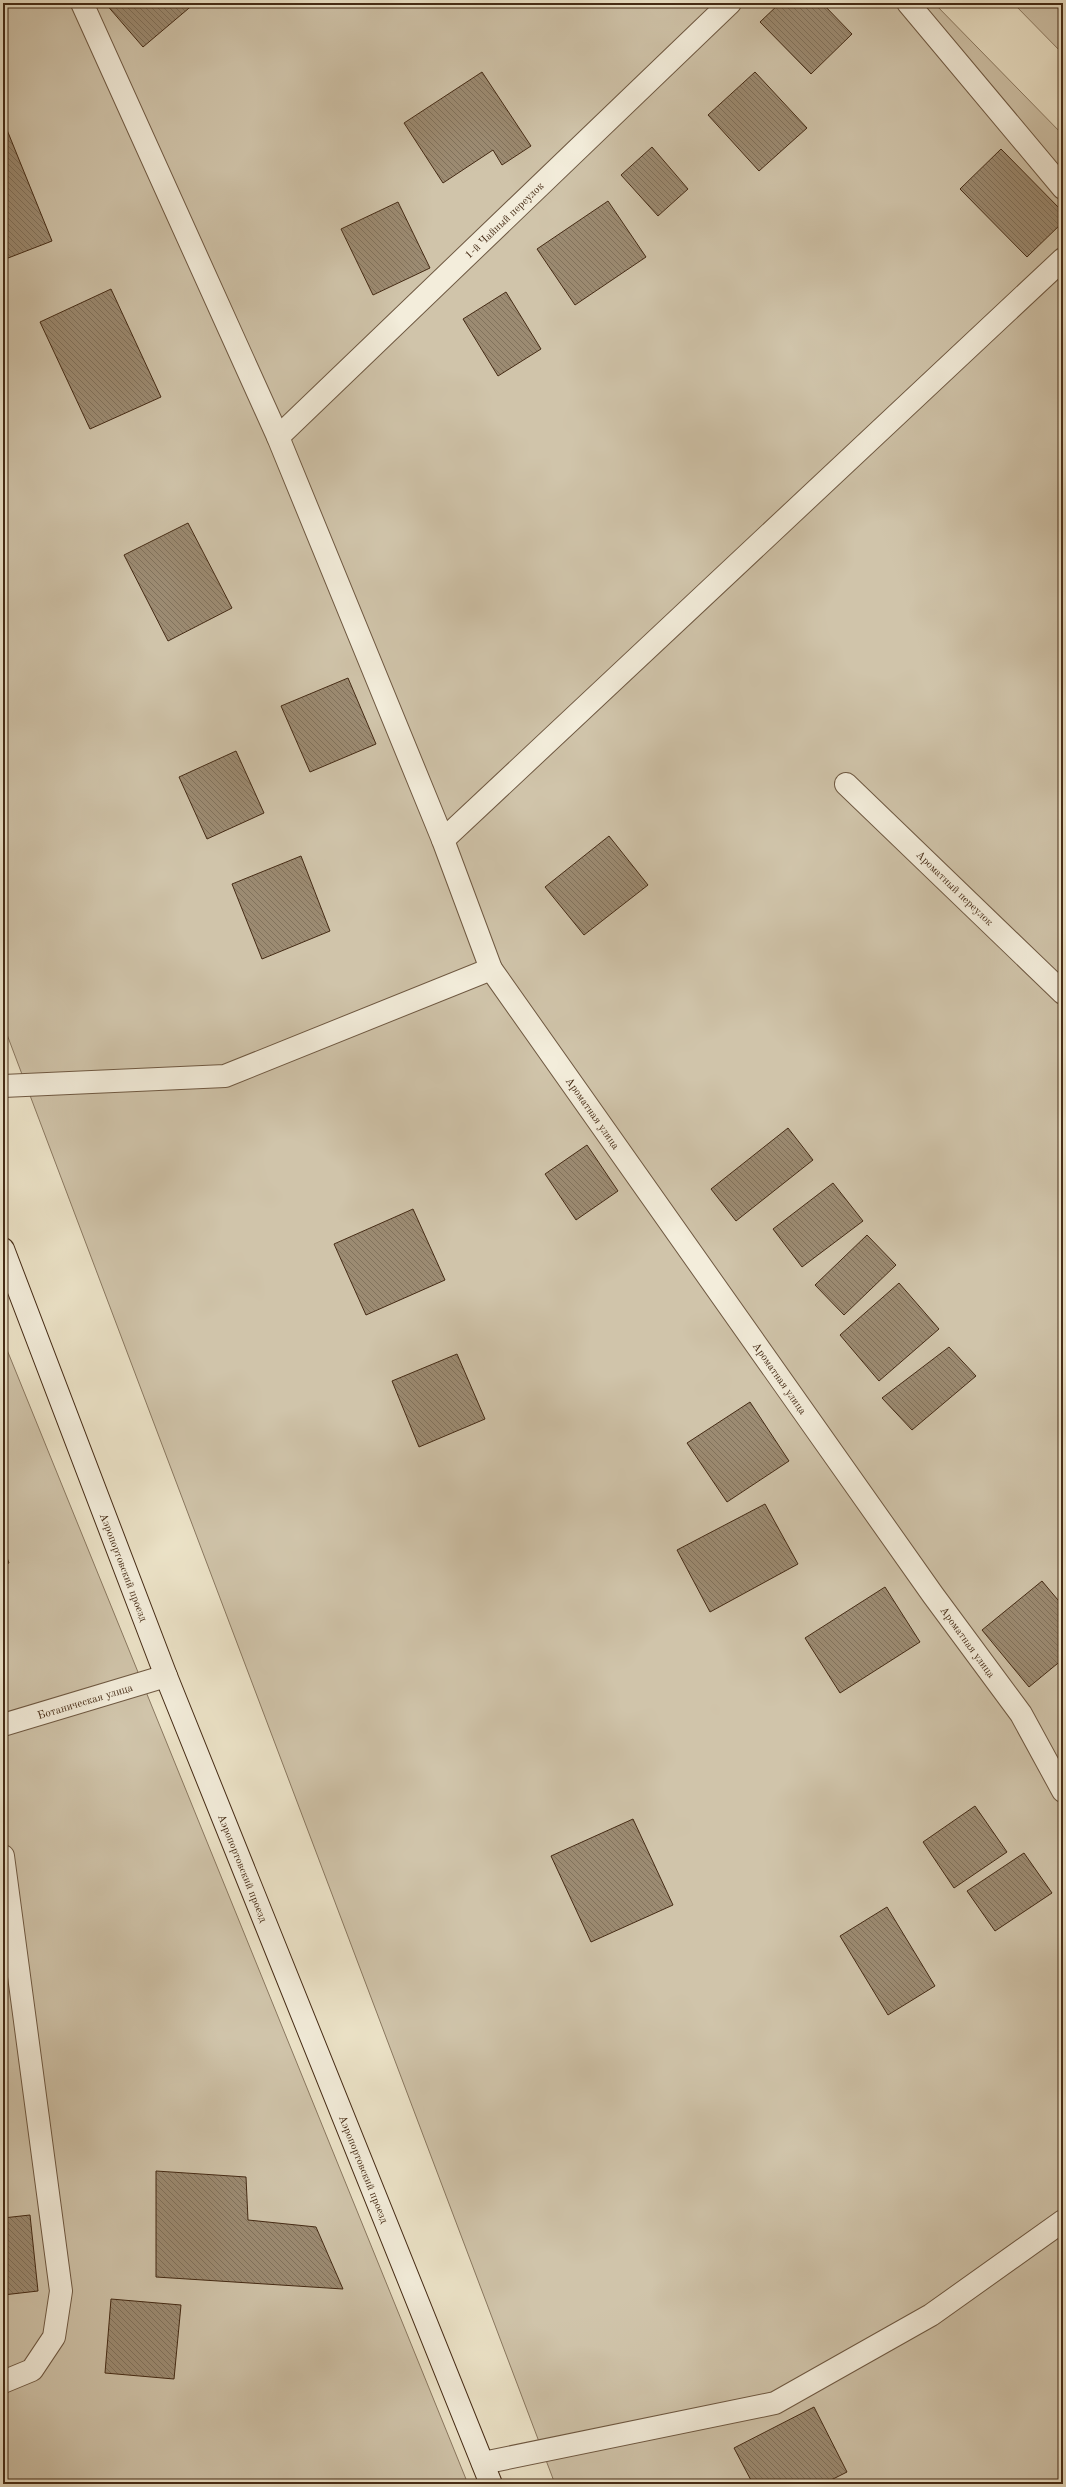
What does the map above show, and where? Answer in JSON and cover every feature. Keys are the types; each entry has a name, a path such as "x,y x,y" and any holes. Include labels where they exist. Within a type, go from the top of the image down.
{"street":[{"name":"Ароматная улица","path":"82,3 278,437 443,840 491,969 933,1595 1021,1714 1063,1791"},
{"name":"1-й Чайный переулок","path":"278,437 730,3"},
{"path":"908,3 1063,188"},
{"path":"443,840 1063,259"},
{"name":"Ароматный переулок","path":"846,784 1063,993"},
{"path":"3,1086 225,1076 491,969"},
{"name":"Аэропортовский проезд","path":"3,1249 166,1676 491,2484"},
{"name":"Ботаническая улица","path":"3,1725 166,1676"},
{"path":"3,1856 61,2291 54,2337 32,2370 3,2382"},
{"path":"483,2463 775,2403 931,2315 1063,2221"}],"shaded area":[{"path":"3,3 934,3 1063,135 1063,2484 555,2484 3,1024"},
{"path":"1013,3 1063,3 1063,54"},
{"path":"3,1340 468,2484 3,2484"}],"building":[{"path":"105,3 195,3 143,47"},
{"path":"780,3 822,3 852,34 811,74 760,22"},
{"path":"482,72 531,146 502,165 493,150 443,183 404,123"},
{"path":"755,72 807,128 759,171 708,115"},
{"path":"3,120 52,241 3,260"},
{"path":"652,147 688,189 658,216 621,175"},
{"path":"1001,149 1063,212 1063,222 1027,257 960,189"},
{"path":"608,201 646,257 575,305 537,249"},
{"path":"398,202 430,268 373,295 341,229"},
{"path":"111,289 161,397 90,429 40,322"},
{"path":"506,292 541,349 498,376 463,319"},
{"path":"188,523 232,608 168,641 124,555"},
{"path":"348,678 376,744 310,772 281,706"},
{"path":"236,751 264,813 207,839 179,777"},
{"path":"609,836 648,885 584,935 545,887"},
{"path":"301,856 330,931 262,959 232,884"},
{"path":"788,1128 813,1160 736,1221 711,1189"},
{"path":"587,1145 618,1191 576,1220 545,1174"},
{"path":"833,1183 863,1221 802,1267 773,1229"},
{"path":"413,1209 445,1280 366,1315 334,1244"},
{"path":"867,1235 896,1265 844,1315 815,1285"},
{"path":"899,1283 939,1329 879,1381 840,1335"},
{"path":"949,1347 976,1376 912,1430 882,1398"},
{"path":"457,1354 485,1419 419,1447 392,1381"},
{"path":"750,1402 789,1461 727,1502 687,1443"},
{"path":"765,1504 798,1564 710,1612 677,1550"},
{"path":"3,1547 9,1563 3,1565"},
{"path":"1042,1581 1063,1606 1063,1659 1029,1687 982,1630"},
{"path":"885,1587 920,1642 840,1693 805,1638"},
{"path":"975,1806 1007,1852 954,1888 923,1842"},
{"path":"633,1819 673,1905 591,1942 551,1856"},
{"path":"1024,1853 1052,1893 995,1931 967,1891"},
{"path":"887,1907 935,1986 888,2015 840,1936"},
{"path":"156,2171 246,2177 248,2220 316,2227 343,2289 156,2277"},
{"path":"30,2215 38,2291 3,2295 3,2218"},
{"path":"111,2299 181,2305 174,2379 105,2373"},
{"path":"814,2407 847,2472 823,2484 753,2484 734,2448"}]}
